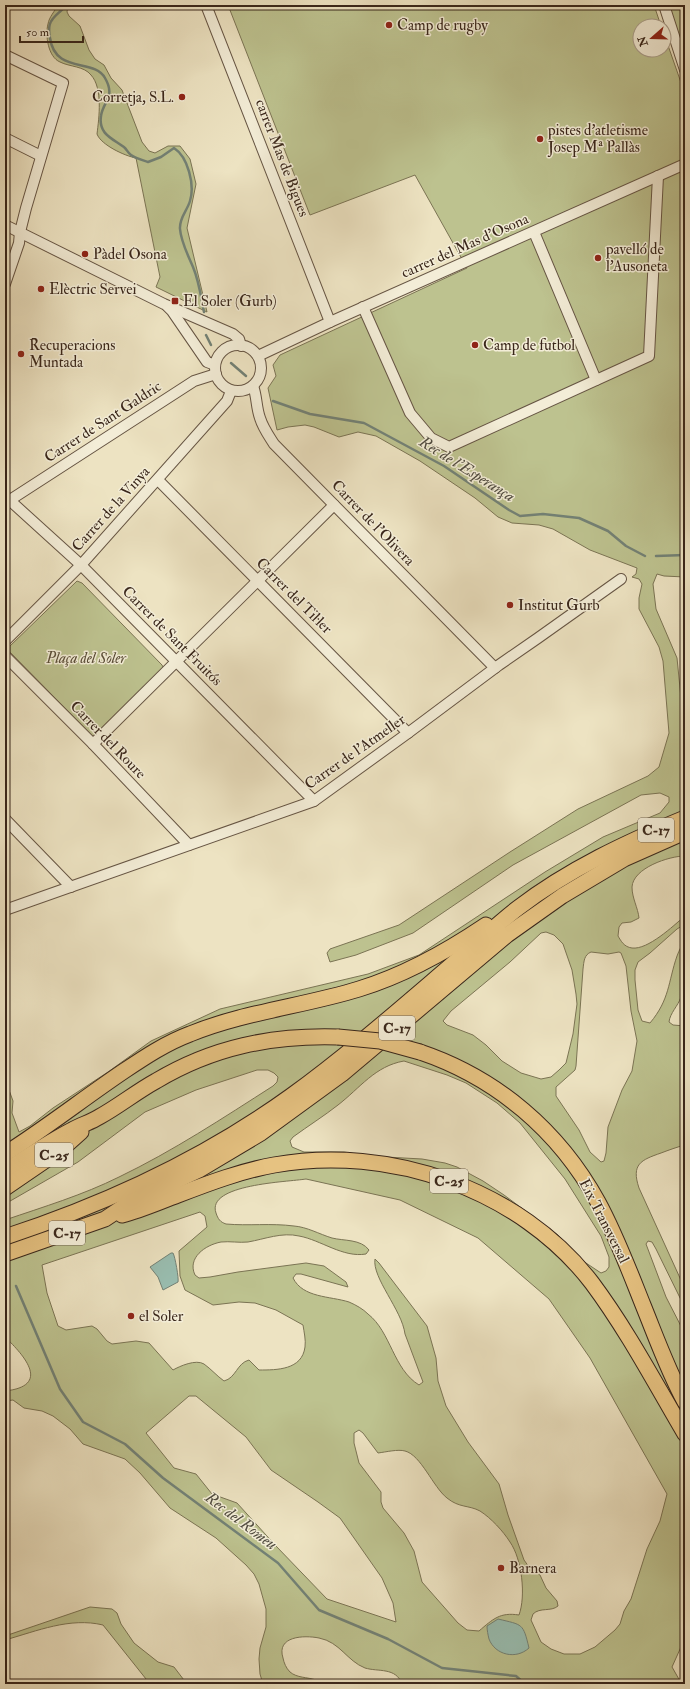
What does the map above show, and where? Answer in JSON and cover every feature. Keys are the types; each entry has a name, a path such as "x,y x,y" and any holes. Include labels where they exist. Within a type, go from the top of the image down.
{"highway":[{"name":"C-17","path":"5,1237 42,1225 122,1192 204,1151 251,1124 330,1066 518,908 556,882 602,855 685,818"},
{"name":"C-17","path":"5,1254 106,1219 129,1203 199,1170 262,1133 342,1074 501,940 562,896 624,859 685,832"},
{"path":"5,1154 104,1084 168,1044 190,1034 228,1021 346,993 398,976 419,966 496,918 518,908"},
{"name":"Eix Transversal","path":"99,1117 155,1081 187,1064 224,1049 288,1038 313,1036 380,1041 420,1052 477,1076 520,1106 552,1137 578,1168 598,1202 616,1239 663,1354 685,1402"},
{"path":"5,1171 72,1129 99,1117"},
{"name":"C-25","path":"5,1188 62,1149 99,1117"},
{"name":"C-25","path":"106,1219 132,1213 180,1194 241,1173 274,1165 304,1161 333,1160 379,1163 419,1170 444,1179 487,1197 516,1214 553,1242 591,1281 637,1351 685,1434"}],"street":[{"name":"carrer Mas de Bigues","path":"206,5 330,322"},
{"path":"664,5 685,70"},
{"path":"5,55 63,82 20,232 19,244 5,284"},
{"path":"5,138 41,156"},
{"name":"carrer del Mas d'Osona","path":"258,356 330,322 685,164"},
{"path":"364,307 410,413 431,438 449,447 649,356 658,176"},
{"path":"5,225 164,304 233,334 239,339 241,346"},
{"path":"534,232 596,380"},
{"path":"164,304 172,311 206,362 215,370 223,386 231,391 243,391 253,386 259,378 261,366 258,356 249,348 233,346 226,349 218,358 215,370"},
{"name":"Carrer de Sant Galdric","path":"7,498 194,381 215,370"},
{"name":"Carrer de l'Olivera","path":"253,386 260,418 264,429 274,444 495,668"},
{"name":"Carrer de la Vinya","path":"5,641 81,565 158,480 227,401 231,391"},
{"name":"Carrer del Til·ler","path":"158,480 408,733"},
{"name":"Carrer de Sant Fruitós","path":"7,498 81,565 314,801"},
{"path":"93,744 334,505"},
{"name":"Carrer de l'Atmeller","path":"5,910 314,801 495,668 621,579"},
{"name":"Carrer del Roure","path":"5,656 93,744 189,845"},
{"path":"5,819 71,887"}],"green space":[{"path":"58,5 68,5 67,12 69,16 80,26 89,50 95,59 104,65 111,78 122,90 142,142 149,151 155,153 168,146 180,146 190,159 196,184 187,228 207,312 156,287 160,277 136,158 108,146 99,138 97,134 99,95 95,81 91,75 81,68 60,62 50,51 47,40 47,29 49,21"},
{"path":"228,5 654,5 658,18 632,18 632,58 672,57 685,94 685,577 664,576 657,574 653,584 656,609 677,658 685,738 685,856 670,858 653,864 638,874 632,887 639,918 631,922 622,923 619,927 618,936 623,944 632,948 638,948 653,941 685,916 685,927 682,926 677,929 638,962 635,970 635,980 638,1010 642,1021 650,1023 657,1014 665,998 677,956 685,938 685,983 681,997 669,1022 673,1025 685,1026 685,1145 648,1158 640,1164 636,1173 639,1188 685,1289 685,1308 656,1249 652,1242 648,1241 646,1244 666,1297 685,1334 685,1638 672,1667 680,1681 685,1680 685,1684 402,1684 396,1675 386,1671 365,1668 359,1665 333,1643 319,1638 299,1637 287,1641 284,1645 282,1651 286,1667 293,1674 316,1680 324,1684 263,1684 260,1674 259,1659 260,1648 266,1627 266,1609 259,1584 254,1574 246,1565 216,1538 170,1508 140,1473 125,1459 83,1444 70,1429 53,1416 42,1411 24,1408 13,1400 5,1401 5,1391 19,1388 27,1383 30,1377 30,1369 20,1353 5,1337 5,1220 91,1189 139,1167 198,1134 273,1086 277,1082 278,1077 268,1070 257,1070 196,1090 145,1112 78,1162 5,1204 5,1079 13,1101 12,1113 19,1132 30,1126 53,1108 108,1072 151,1041 220,1009 368,974 419,955 545,872 603,837 660,813 669,802 669,797 660,793 641,795 513,865 413,933 356,955 330,962 327,953 330,949 399,925 578,809 648,776 659,767 669,733 663,661 659,647 639,609 639,598 642,584 639,579 632,577 636,574 637,568 590,550 553,529 539,525 512,523 498,517 475,498 420,461 376,436 358,432 339,437 305,425 277,430 268,388 276,376 273,365 280,355 467,268 415,175 310,215","holes":["546,932 554,935 563,944 572,970 577,1004 573,1034 566,1063 551,1077 541,1079 521,1073 502,1061 486,1045 473,1035 447,1025 443,1021 451,1011 510,962 541,933","591,952 608,954 621,953 626,966 631,1011 637,1041 632,1071 622,1090 608,1127 606,1153 604,1161 601,1162 590,1152 579,1130 556,1096 556,1087 575,1070 576,1066 583,969 585,959","404,1061 466,1083 497,1103 520,1123 565,1179 601,1236 609,1257 609,1267 606,1271 601,1273 586,1263 558,1235 504,1195 483,1181 457,1167 445,1163 422,1159 368,1156 344,1152 304,1152 292,1147 290,1141 293,1137 333,1109 368,1078 394,1064","306,1179 400,1200 478,1238 549,1299 590,1358 667,1494 660,1521 647,1549 631,1599 624,1611 620,1624 595,1647 580,1654 564,1654 551,1649 541,1642 531,1620 533,1614 539,1611 555,1608 558,1606 557,1601 546,1588 540,1575 529,1567 524,1560 499,1484 468,1442 446,1406 438,1381 436,1358 427,1326 375,1259 375,1267 378,1275 399,1315 423,1382 419,1385 403,1370 382,1330 366,1312 349,1302 310,1293 297,1285 293,1278 296,1274 301,1274 348,1287 346,1282 324,1266 306,1263 210,1277 199,1278 195,1275 193,1269 195,1258 204,1249 221,1242 248,1242 280,1235 293,1235 307,1238 340,1251 357,1255 366,1254 369,1250 362,1244 332,1238 304,1228 277,1225 226,1224 218,1219 216,1213 216,1203 223,1196 235,1190 267,1183","200,1212 205,1216 207,1227 179,1251 180,1276 185,1290 213,1305 239,1302 255,1303 276,1310 303,1325 305,1339 303,1355 294,1364 288,1367 273,1370 259,1370 249,1360 242,1364 231,1377 224,1381 207,1366 197,1362 173,1370 149,1343 136,1341 112,1344 92,1326 66,1330 58,1326 47,1293 42,1265","189,1396 196,1396 246,1437 271,1470 340,1518 382,1578 393,1603 396,1622 327,1599 237,1503 212,1494 196,1474 174,1468 146,1433","359,1430 363,1433 378,1453 399,1450 411,1454 422,1465 437,1487 447,1498 460,1505 480,1511 496,1525 514,1549 520,1568 522,1578 522,1598 519,1615 512,1614 497,1617 479,1631 467,1630 458,1623 422,1582 414,1551 404,1533 383,1508 381,1502 381,1492 359,1463 354,1443 354,1433"]},
{"path":"668,5 685,5 685,54"},
{"name":"Plaça del Soler","path":"77,581 82,583 162,665 164,669 96,738 93,737 10,652 10,646"},
{"path":"90,1607 112,1609 117,1613 121,1624 134,1643 158,1662 174,1667 187,1684 150,1684 103,1625 91,1623 66,1624 41,1629 5,1640 5,1636"}],"water":[{"path":"173,1253 175,1258 178,1282 163,1290 158,1277 150,1267"},
{"path":"498,1619 521,1626 529,1648 524,1652 512,1655 496,1649 489,1639 487,1626"}],"waterway":[{"name":"Rec de l'Esperança","path":"66,5 53,18 50,24 49,29 53,49 59,57 75,64 92,68 100,72 105,78 108,84 109,94 101,116 102,128 104,132 125,148 130,154 139,159 148,162 161,157 174,148 179,152 187,165 192,187 189,205 181,221 180,229 183,244 197,278 204,312"},
{"path":"206,335 211,345"},
{"path":"231,363 246,376"},
{"name":"Rec de l'Esperança","path":"273,401 310,414 364,423 444,466 520,516 543,514 579,518 608,531 626,546 645,556"},
{"name":"Rec de l'Esperança","path":"656,556 685,555"},
{"name":"Rec del Romeu","path":"5,1117 9,1129"},
{"name":"Rec del Romeu","path":"16,1286 60,1389 83,1422 125,1444 163,1478 278,1563 319,1610 388,1639 442,1668 516,1676 525,1684"}],"place":[{"name":"Camp de rugby","path":"389,25"},
{"name":"Corretja, S.L.","path":"182,97"},
{"name":"pistes d'atletisme Josep Mª Pallàs","path":"540,139"},
{"name":"Pàdel Osona","path":"85,254"},
{"name":"pavelló de l'Ausoneta","path":"598,258"},
{"name":"Elèctric Servei","path":"41,289"},
{"name":"El Soler (Gurb)","path":"175,301"},
{"name":"Camp de futbol","path":"475,345"},
{"name":"Recuperacions Muntada","path":"21,354"},
{"name":"Institut Gurb","path":"510,605"},
{"name":"el Soler","path":"131,1316"},
{"name":"Barnera","path":"501,1568"}]}
